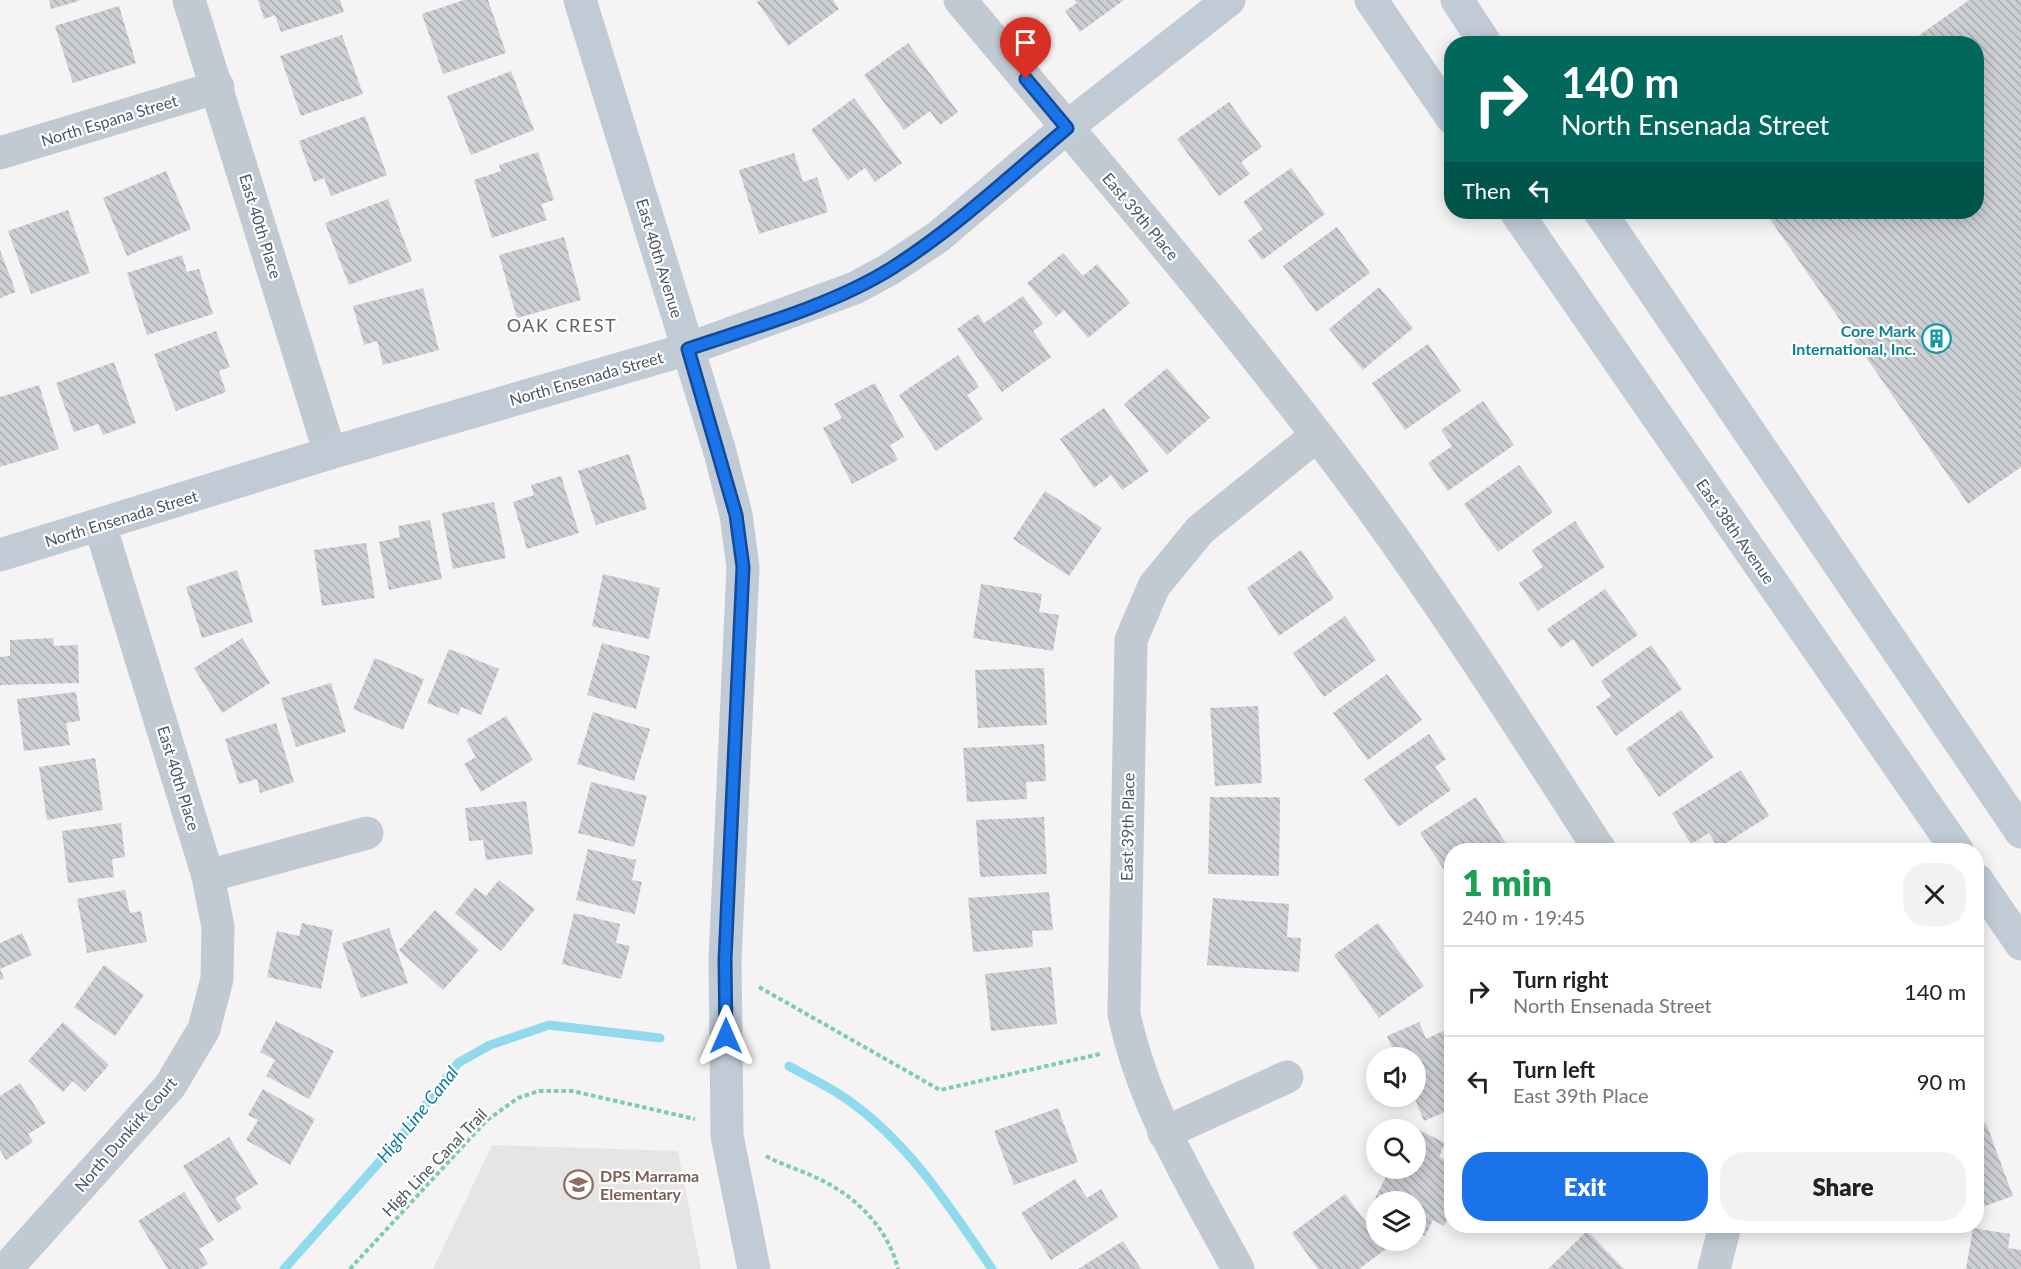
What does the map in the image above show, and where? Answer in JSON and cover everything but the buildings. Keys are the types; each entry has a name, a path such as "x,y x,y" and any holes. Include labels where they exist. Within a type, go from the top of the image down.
{"street":[{"name":"East 40th Place","path":"189,0 218,87 330,453"},
{"name":"East 40th Avenue","path":"580,0 688,349 736,515 743,567 725,960 727,1136 754,1269"},
{"name":"East 39th Place","path":"960,0 1264,366 1368,504 1541,758 1596,843"},
{"name":"North Ensenada Street","path":"0,555 330,453 688,349 817,303 890,269 938,237 1067,128 1229,0"},
{"path":"1371,0 1444,106"},
{"path":"1456,0 1481,36"},
{"name":"North Espana Street","path":"0,153 218,87"},
{"name":"East 38th Avenue","path":"1521,219 1952,843"},
{"path":"1605,219 2021,832"},
{"name":"East 39th Place","path":"1238,1269 1164,1133 1137,1070 1124,1014 1131,640 1154,586 1200,530 1316,436"},
{"name":"East 40th Place","path":"100,525 208,876"},
{"path":"208,876 367,833"},
{"name":"North Dunkirk Court","path":"6,1269 170,1086 204,1029 217,979 218,927 208,876"},
{"path":"1984,890 2021,944"},
{"path":"1164,1133 1287,1077"},
{"path":"1714,1269 1723,1233"}],"path":[{"path":"759,987 940,1090 1104,1053"},
{"name":"High Line Canal Trail","path":"351,1269 486,1121 518,1098 539,1091 572,1090 690,1116"},
{"path":"772,1159 819,1178 848,1196 872,1217 893,1248 898,1269"}],"shaded area":[{"name":"DPS Marrama Elementary","path":"492,1145 678,1151 701,1269 433,1269"}],"waterway":[{"name":"High Line Canal","path":"284,1269 398,1141 458,1063 490,1045 549,1025 660,1038"},
{"name":"High Line Canal","path":"789,1066 845,1098 889,1134 944,1199 992,1269"}],"place":[{"name":"Core Mark International, Inc.","path":"1937,339"},
{"name":"DPS Marrama Elementary","path":"579,1184"}],"district":[{"name":"OAK CREST","path":"562,325"}],"route":[{"path":"726,1036 725,960 743,567 736,515 720,452 688,349 751,328 855,288 890,269 938,237 1067,128 1026,79"}]}
